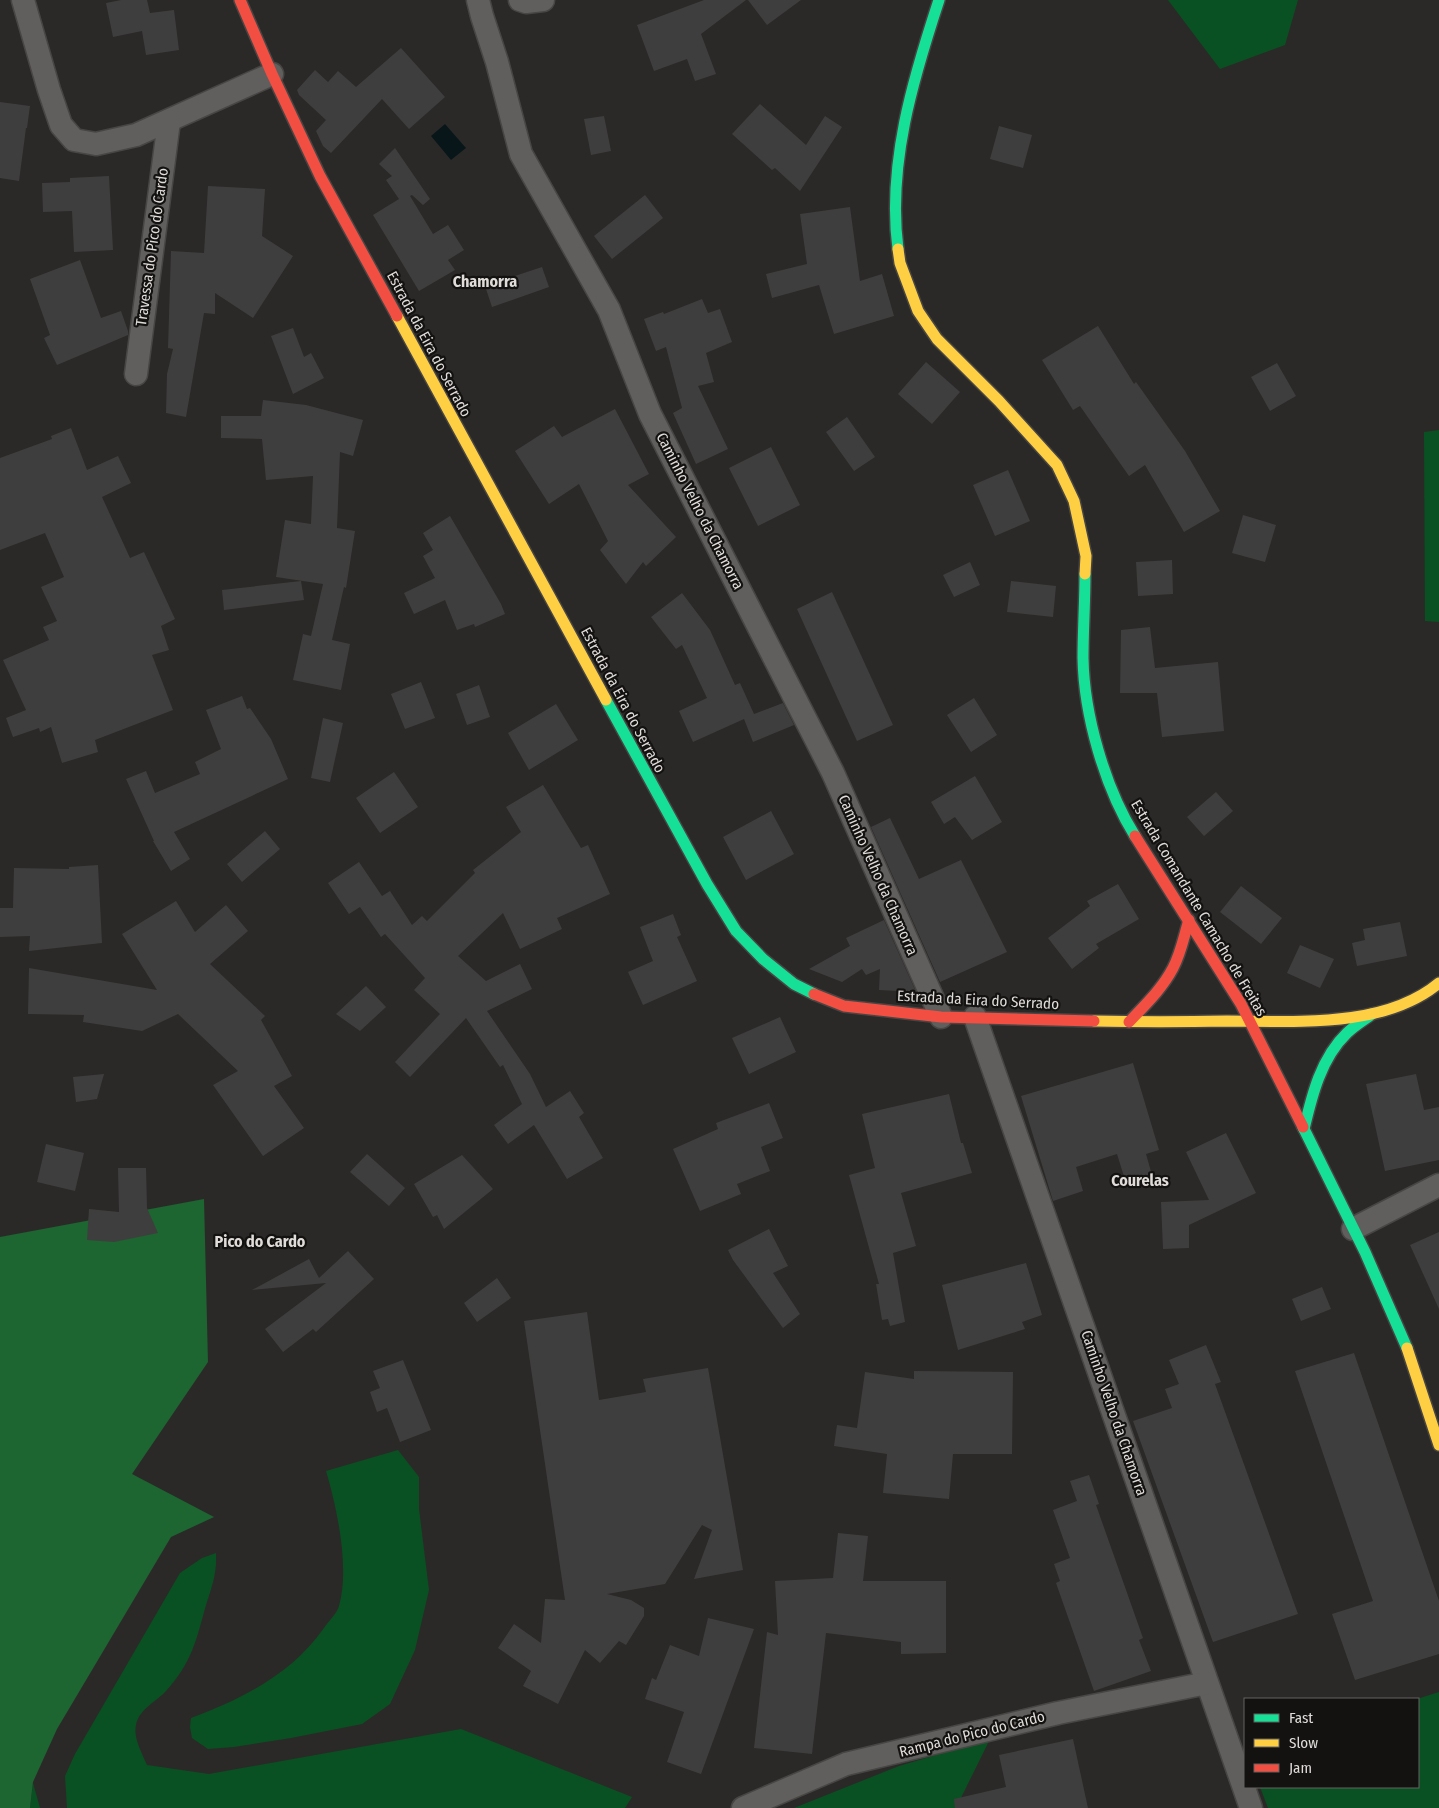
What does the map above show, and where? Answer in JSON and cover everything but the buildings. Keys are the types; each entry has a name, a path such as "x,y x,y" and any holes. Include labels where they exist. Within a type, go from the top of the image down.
{"main road":[{"name":"Estrada da Eira do Serrado","path":"240,0 272,74 325,184 653,787 707,884 736,931 762,959 794,984 819,997 844,1006 941,1017 1129,1022 1250,1022 1316,1021 1372,1014"},
{"name":"Estrada Comandante Camacho de Freitas","path":"939,0 926,39 904,121 897,180 896,233 900,263 918,311 937,339 1057,465 1074,501 1086,556 1083,658 1092,726 1110,786 1126,821 1189,920 1250,1022 1304,1129 1394,1316 1412,1360 1439,1445"},
{"path":"1129,1022 1168,976 1177,960 1189,920"},
{"path":"1304,1129 1311,1099 1325,1062 1347,1033 1372,1014 1407,1002 1439,983"}],"street":[{"path":"23,0 61,125 74,140 96,144 136,135 272,74"},
{"name":"Caminho Velho da Chamorra","path":"478,0 497,62 521,154 609,310 650,414 833,772 941,1017"},
{"path":"520,0 526,2 543,0"},
{"name":"Travessa do Pico do Cardo","path":"136,374 169,121"},
{"name":"Caminho Velho da Chamorra","path":"975,1018 1251,1808"},
{"path":"1353,1229 1439,1184"},
{"name":"Rampa do Pico do Cardo","path":"744,1808 846,1764 1058,1713 1207,1683"}],"green space":[{"path":"1168,0 1298,0 1285,45 1220,69"},
{"path":"1439,430 1439,622 1425,621 1424,432"},
{"path":"204,1199 208,1362 132,1474 214,1517 171,1537 57,1729 33,1782 30,1808 0,1808 0,1237"},
{"path":"398,1450 419,1477 419,1509 429,1590 415,1650 390,1704 362,1724 291,1738 208,1749 192,1738 191,1718 247,1693 281,1672 311,1644 338,1609 342,1591 343,1556 338,1520 326,1471"},
{"path":"216,1553 215,1574 192,1651 175,1680 166,1691 144,1710 136,1725 138,1745 147,1765 209,1774 461,1729 632,1797 625,1808 67,1808 65,1776 75,1754 180,1573 202,1558"},
{"path":"1439,1692 1439,1808 1268,1808 1260,1788 1419,1788 1419,1698"},
{"path":"990,1739 956,1808 794,1808 899,1766"},
{"path":"33,1783 40,1808 30,1808"}],"shaded area":[{"path":"445,124 466,148 451,160 431,136"}],"traffic: fast":[{"path":"898,249 896,186 899,154 920,60 939,0"},
{"path":"1085,574 1083,658 1087,703 1098,750 1106,774 1114,796 1135,836"},
{"path":"606,700 707,884 736,931 763,959 794,984 814,994"},
{"path":"1304,1129 1314,1090 1330,1054 1347,1033 1372,1014"},
{"path":"1303,1127 1365,1252 1407,1348"}],"traffic: slow":[{"path":"898,249 900,263 918,311 937,339 999,401 1057,465 1074,501 1086,556 1085,574"},
{"path":"397,316 606,700"},
{"path":"1094,1021 1281,1022 1338,1019 1392,1008 1417,998 1439,983"},
{"path":"1407,1348 1439,1445"}],"traffic: jam":[{"path":"240,0 320,176 397,316"},
{"path":"1135,836 1241,1004 1303,1127"},
{"path":"1129,1022 1169,976 1178,956 1189,920"},
{"path":"814,994 844,1006 941,1017 1094,1021"}],"district":[{"name":"Chamorra","path":"485,281"},
{"name":"Courelas","path":"1140,1180"},
{"name":"Pico do Cardo","path":"260,1241"}]}
